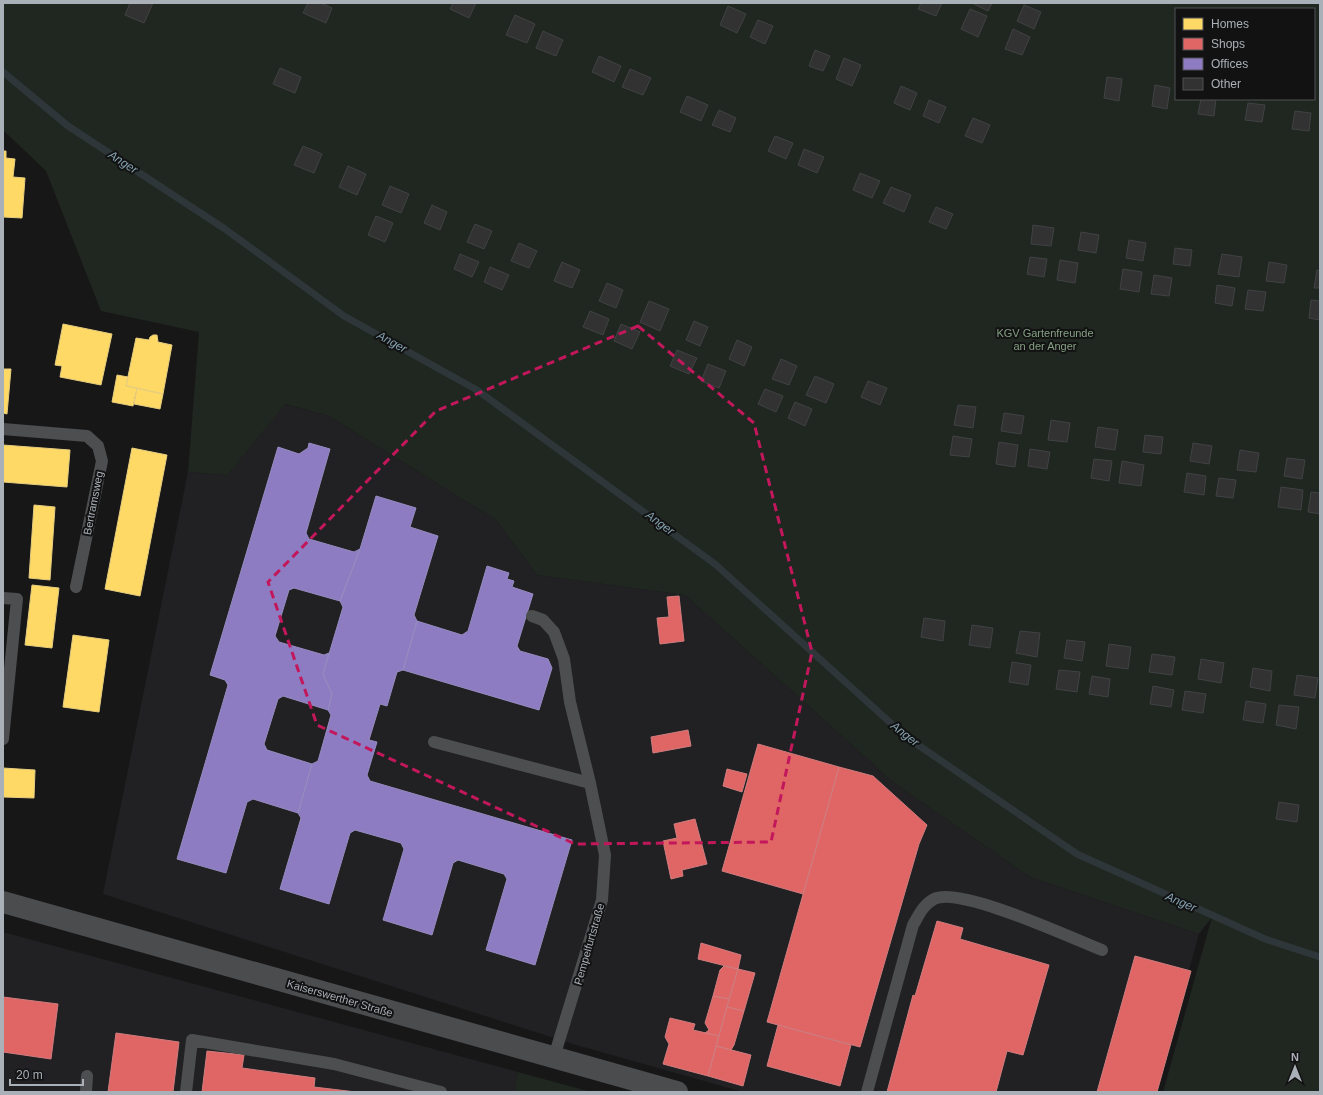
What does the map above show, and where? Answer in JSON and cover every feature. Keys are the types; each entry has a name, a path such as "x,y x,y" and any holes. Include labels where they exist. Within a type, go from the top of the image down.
{"main road":[{"name":"Kaiserswerther Straße","path":"3,902 377,1009 554,1056 677,1092"}],"lane":[{"name":"Bertramsweg","path":"3,429 87,436 98,446 102,461 76,587"},
{"path":"3,598 17,599 3,739"},
{"name":"Pempelfurtstraße","path":"532,616 543,620 554,632 564,659 570,702 590,783 605,854 602,900 554,1056"},
{"path":"434,742 590,783"},
{"path":"867,1092 914,925 922,908 935,899 951,896 982,903 1102,950"},
{"path":"186,1092 192,1040 334,1064 441,1092"},
{"path":"86,1092 87,1076"}],"highlighted area":[{"path":"638,326 754,423 812,652 771,842 575,844 317,725 268,582 436,411"}],"shaded area":[{"path":"284,404 329,416 496,520 537,575 685,595 893,782 1030,877 1199,934 1155,1092 743,1092 573,1044 103,894 188,472 228,475"},
{"path":"3,932 518,1072 514,1092 3,1092"}],"green space":[{"name":"KGV Gartenfreunde an der Anger","path":"3,3 1320,3 1320,1092 1163,1092 1212,917 1199,934 1030,877 893,782 685,595 537,575 496,520 329,416 285,404 228,475 188,472 199,332 101,311 46,171 3,130"},
{"path":"518,1072 591,1092 514,1092"}],"building: Homes":[{"path":"3,151 6,151 6,158 15,159 13,177 25,178 22,218 3,217"},
{"path":"63,324 112,334 101,385 60,377 62,366 55,365"},
{"path":"153,335 157,335 158,342 172,345 163,394 126,386 136,338 149,340"},
{"path":"3,369 11,369 7,414 3,413"},
{"path":"117,375 128,377 126,386 137,388 133,406 112,402"},
{"path":"137,388 163,394 160,409 134,404"},
{"path":"3,445 70,450 67,487 3,482"},
{"path":"132,448 167,455 140,596 105,589"},
{"path":"34,505 55,507 50,580 29,578"},
{"path":"32,585 59,588 52,648 25,645"},
{"path":"73,635 109,640 99,712 63,707"},
{"path":"3,768 35,770 34,798 3,797"}],"building: Shops":[{"path":"679,596 684,641 660,644 657,618 669,617 667,597"},
{"path":"688,730 691,746 653,753 651,737"},
{"path":"758,744 839,767 803,894 722,871"},
{"path":"839,767 873,776 927,825 919,844 860,1047 767,1022"},
{"path":"727,769 747,774 742,792 723,786"},
{"path":"695,819 707,864 682,870 683,876 671,879 663,841 677,838 674,824"},
{"path":"937,921 963,928 960,939 1049,965 1023,1055 1007,1051 996,1092 887,1092 913,995 915,996"},
{"path":"701,943 741,955 738,969 698,959"},
{"path":"1135,956 1191,971 1157,1092 1097,1092"},
{"path":"724,966 738,969 729,999 713,996 720,970"},
{"path":"738,969 755,973 744,1011 727,1007"},
{"path":"713,996 729,999 719,1036 705,1033 709,1030 705,1023"},
{"path":"3,997 58,1004 51,1059 3,1052"},
{"path":"727,1007 744,1011 734,1045 731,1050 716,1046"},
{"path":"670,1018 695,1024 693,1030 719,1036 708,1076 663,1064 669,1044 665,1037"},
{"path":"778,1025 851,1045 840,1086 767,1066"},
{"path":"116,1033 179,1042 173,1092 108,1092"},
{"path":"716,1046 751,1055 743,1086 708,1076"},
{"path":"207,1051 244,1055 242,1068 315,1078 314,1087 356,1092 202,1092"}],"building: Offices":[{"path":"309,443 330,449 306,533 309,539 354,552 360,549 340,601 294,588 289,590 275,636 279,642 324,655 329,653 323,674 332,694 328,710 283,696 278,699 264,744 267,750 312,764 298,813 253,799 247,802 226,873 177,859 228,685 225,680 210,675 278,447 299,454 308,448"},
{"path":"376,496 416,508 410,527 438,536 414,615 417,621 403,670 397,672 387,706 380,704 369,740 377,742 367,775 370,781 572,840 535,965 486,950 507,879 504,874 458,860 453,863 432,935 383,920 404,849 401,843 355,830 350,833 329,904 280,889 301,818 298,813 312,764 318,761 331,715 328,710 332,694 323,674 343,607 340,601 360,549"},
{"path":"487,566 509,573 507,579 514,581 512,587 533,594 517,646 520,651 548,659 552,668 539,710 403,670 417,621 462,635 468,631"}],"building: Other":[{"path":"130,3 153,3 144,23 125,15"},
{"path":"308,3 321,3 332,8 326,23 303,13"},
{"path":"453,3 476,3 469,18 450,9"},
{"path":"921,3 942,3 936,16 918,9"},
{"path":"972,3 992,3 988,11"},
{"path":"1024,5 1041,12 1034,29 1017,21"},
{"path":"728,6 746,14 737,33 720,25"},
{"path":"970,9 987,16 978,37 961,29"},
{"path":"515,15 535,24 527,43 506,35"},
{"path":"758,20 773,26 765,44 750,37"},
{"path":"1013,29 1030,37 1022,55 1005,49"},
{"path":"543,31 563,40 556,56 536,48"},
{"path":"815,50 830,56 823,71 809,66"},
{"path":"599,56 621,66 614,82 592,72"},
{"path":"844,58 861,65 852,86 836,79"},
{"path":"280,68 301,77 295,93 273,84"},
{"path":"630,69 651,78 643,95 622,87"},
{"path":"1107,77 1122,79 1119,101 1104,98"},
{"path":"1155,85 1170,88 1167,109 1152,106"},
{"path":"901,86 917,93 910,110 894,103"},
{"path":"687,96 708,105 701,121 680,112"},
{"path":"929,100 946,107 939,123 923,116"},
{"path":"1201,100 1216,100 1214,116 1198,114"},
{"path":"1248,103 1265,105 1262,122 1245,120"},
{"path":"719,110 736,118 730,132 712,125"},
{"path":"1295,111 1311,113 1309,131 1292,129"},
{"path":"973,118 990,125 982,143 965,136"},
{"path":"775,136 793,143 786,159 768,151"},
{"path":"303,146 322,154 314,173 294,165"},
{"path":"804,149 824,157 817,173 798,165"},
{"path":"348,166 366,174 357,195 339,187"},
{"path":"860,173 880,181 872,198 853,190"},
{"path":"390,186 409,194 401,213 382,205"},
{"path":"891,187 911,195 904,212 883,203"},
{"path":"432,205 447,212 440,230 424,223"},
{"path":"936,207 953,214 946,229 929,222"},
{"path":"376,216 393,223 385,242 368,235"},
{"path":"475,224 492,231 484,249 467,242"},
{"path":"1033,225 1054,228 1051,246 1031,244"},
{"path":"1081,232 1099,235 1096,253 1078,250"},
{"path":"1129,240 1146,243 1143,261 1126,258"},
{"path":"519,243 537,251 529,268 511,261"},
{"path":"1175,248 1192,250 1190,266 1173,264"},
{"path":"460,254 479,262 472,277 454,269"},
{"path":"1222,254 1242,257 1239,277 1218,274"},
{"path":"1030,257 1047,259 1044,277 1027,274"},
{"path":"1060,260 1078,263 1075,283 1057,280"},
{"path":"562,262 580,270 572,288 554,281"},
{"path":"1269,262 1287,265 1284,283 1266,281"},
{"path":"490,267 509,275 502,290 484,282"},
{"path":"1123,269 1142,272 1139,292 1120,289"},
{"path":"1317,270 1320,271 1320,288 1314,288"},
{"path":"1154,275 1172,278 1169,296 1151,294"},
{"path":"607,283 623,290 616,308 599,301"},
{"path":"1217,285 1235,288 1232,306 1215,303"},
{"path":"1248,290 1266,292 1263,311 1245,309"},
{"path":"1311,300 1320,301 1320,320 1309,318"},
{"path":"649,301 669,309 660,331 640,322"},
{"path":"590,311 609,319 603,335 583,327"},
{"path":"694,321 708,327 700,346 686,340"},
{"path":"621,324 640,332 632,349 614,341"},
{"path":"737,340 752,347 744,366 729,359"},
{"path":"677,350 697,358 689,374 670,366"},
{"path":"781,359 797,366 789,385 772,379"},
{"path":"708,364 726,371 719,388 701,381"},
{"path":"815,376 834,384 826,403 806,395"},
{"path":"868,381 887,388 880,405 861,397"},
{"path":"765,389 783,396 776,412 758,404"},
{"path":"795,402 812,409 805,426 788,418"},
{"path":"958,405 976,407 973,428 954,425"},
{"path":"1004,413 1024,416 1021,434 1001,431"},
{"path":"1051,420 1070,423 1067,442 1048,440"},
{"path":"1098,427 1118,430 1115,450 1095,447"},
{"path":"1145,435 1163,437 1161,454 1143,452"},
{"path":"953,436 972,439 969,457 950,455"},
{"path":"999,442 1018,445 1015,467 996,464"},
{"path":"1193,443 1212,446 1209,464 1190,461"},
{"path":"1030,449 1050,452 1047,469 1028,466"},
{"path":"1240,450 1259,453 1256,472 1237,470"},
{"path":"1287,458 1305,460 1302,479 1284,476"},
{"path":"1094,459 1112,461 1109,481 1091,478"},
{"path":"1122,461 1144,465 1141,486 1119,483"},
{"path":"1187,473 1206,476 1204,495 1184,492"},
{"path":"1219,478 1236,480 1233,498 1216,496"},
{"path":"1281,487 1303,490 1301,510 1278,507"},
{"path":"1311,492 1320,493 1320,514 1308,512"},
{"path":"924,618 945,621 943,641 921,637"},
{"path":"972,625 993,628 990,648 969,645"},
{"path":"1020,631 1040,633 1037,657 1016,653"},
{"path":"1067,640 1085,642 1082,661 1064,658"},
{"path":"1109,644 1131,647 1128,669 1106,666"},
{"path":"1152,654 1175,657 1172,675 1149,672"},
{"path":"1201,659 1224,663 1221,683 1198,679"},
{"path":"1012,662 1031,665 1028,685 1009,682"},
{"path":"1253,668 1272,671 1270,691 1250,687"},
{"path":"1059,670 1080,672 1077,692 1056,689"},
{"path":"1297,675 1318,678 1315,698 1294,695"},
{"path":"1092,676 1110,679 1108,697 1089,694"},
{"path":"1153,686 1174,690 1171,707 1150,704"},
{"path":"1185,691 1206,694 1203,713 1182,710"},
{"path":"1246,701 1266,704 1263,723 1243,720"},
{"path":"1279,705 1299,707 1296,729 1276,725"},
{"path":"1279,802 1299,805 1297,822 1276,819"}],"waterway":[{"name":"Anger","path":"3,72 68,126 225,229 344,316 477,390 715,564 905,736 1077,854 1265,939 1320,957"}]}
